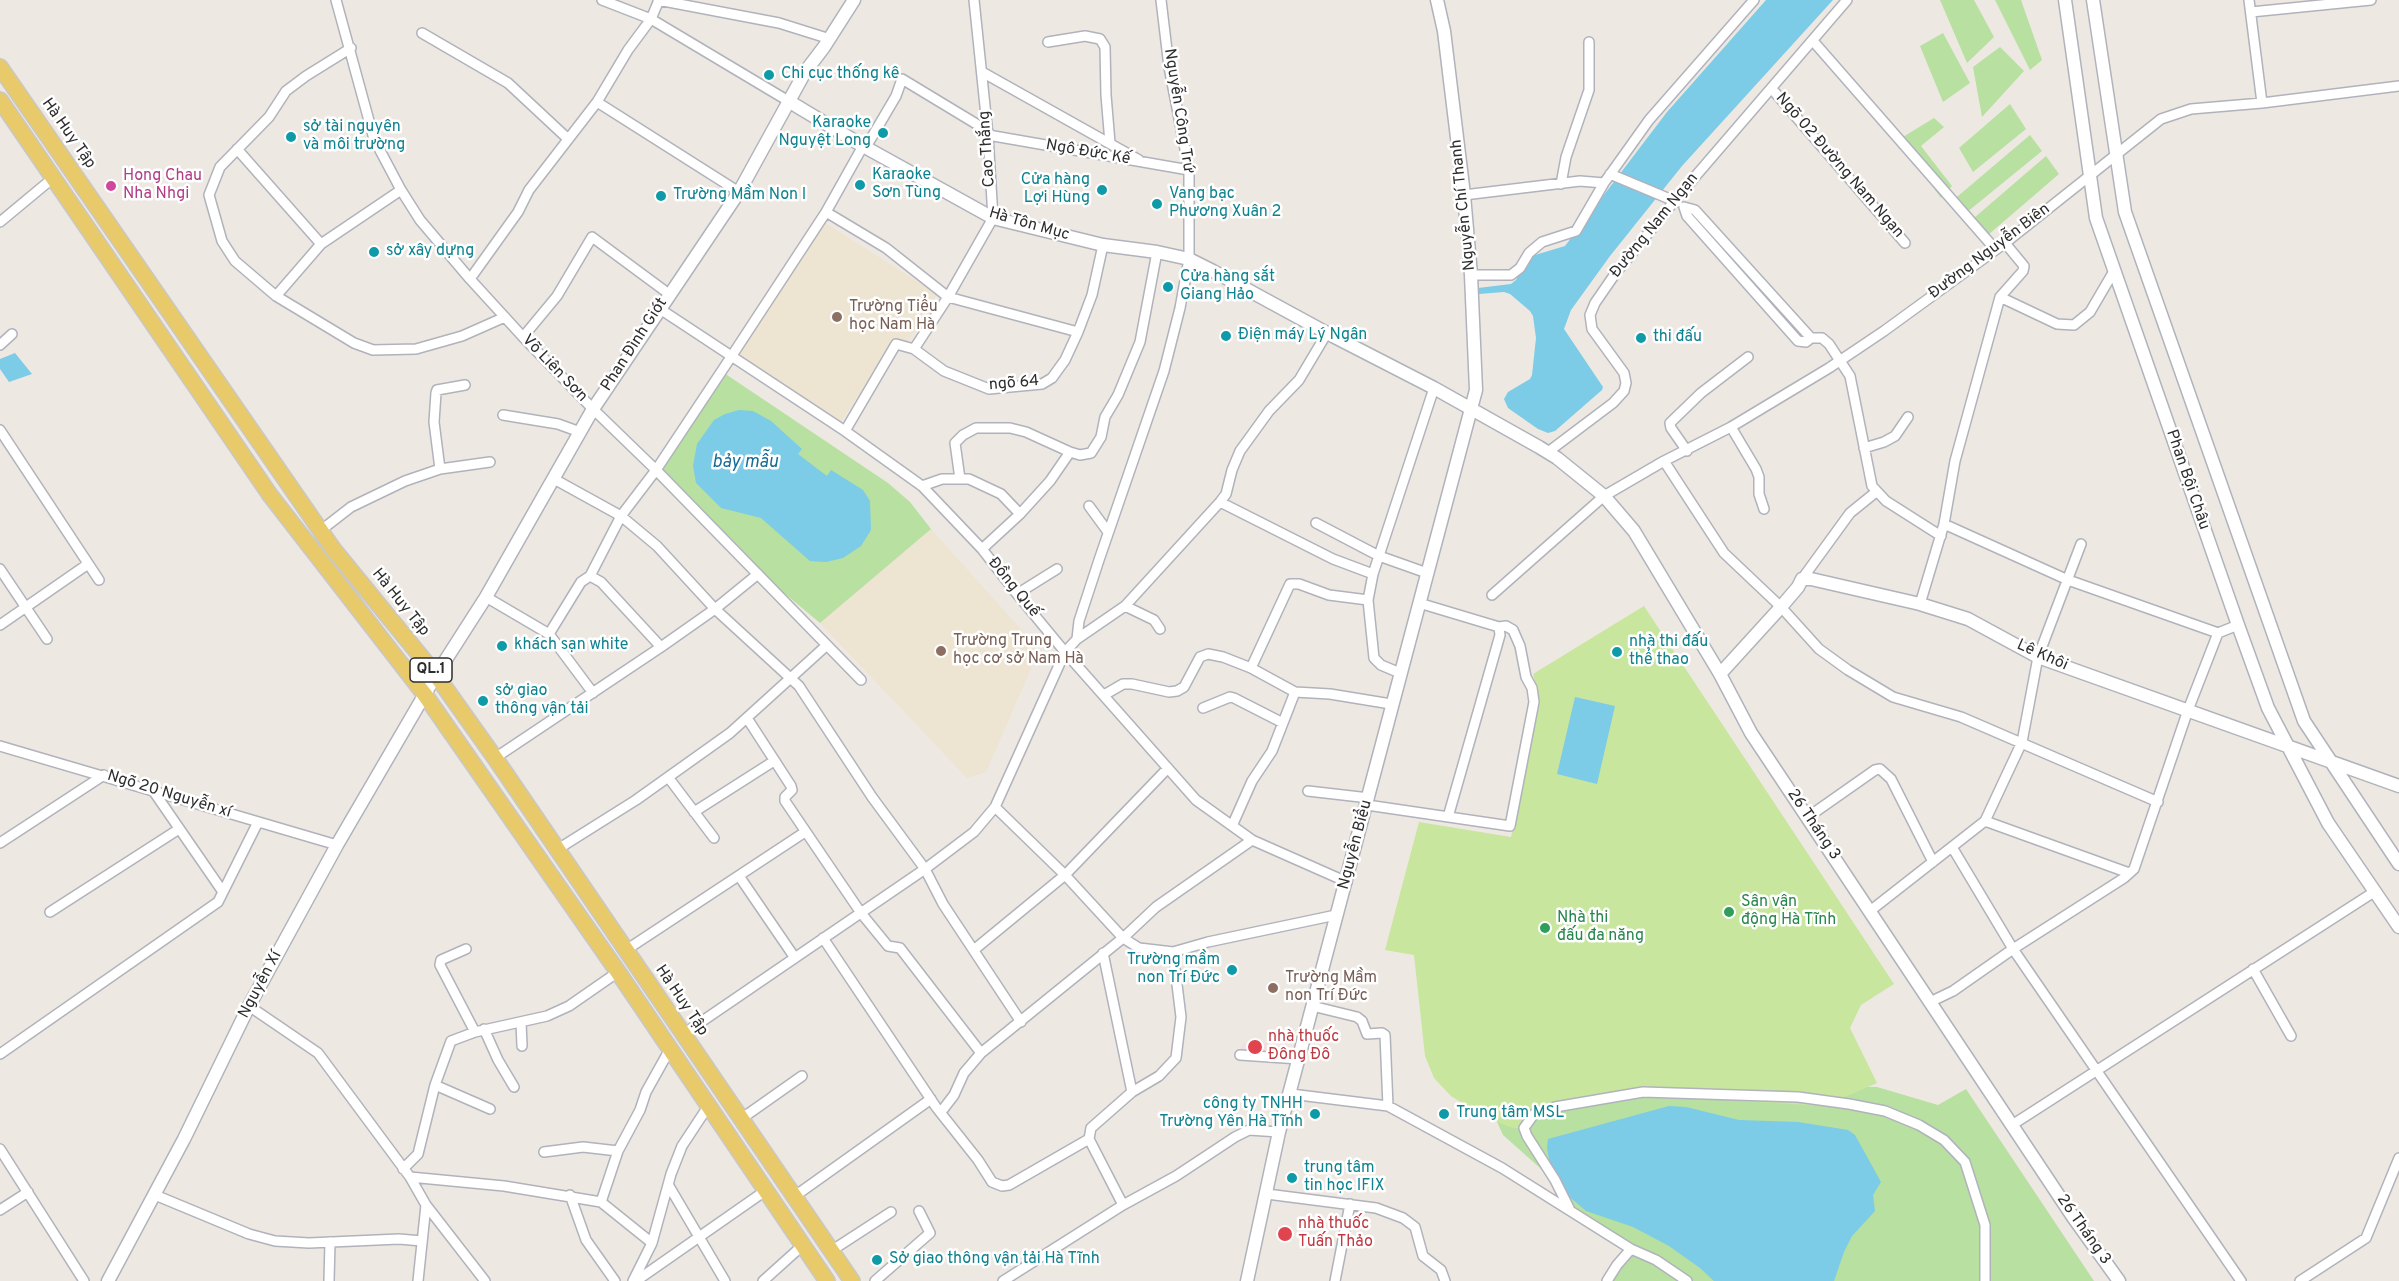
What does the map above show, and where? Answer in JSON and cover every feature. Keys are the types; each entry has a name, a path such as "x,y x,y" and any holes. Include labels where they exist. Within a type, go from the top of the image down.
{"main road":[{"name":"Hà Huy Tập","path":"0,67 321,531 436,675 495,759 852,1281"},
{"name":"QL.1","path":"0,100 274,502 425,695 618,972 827,1281"},
{"path":"670,1049 682,1035"}],"street":[{"name":"Võ Liên Sơn","path":"336,0 351,48 374,139 401,190 420,219 523,337 861,680"},
{"name":"Hà Tôn Mục","path":"602,0 651,19 865,146 993,218 1103,245 1189,259 1434,388 1472,411"},
{"path":"470,279 518,212 529,190 597,102 628,50 651,19 658,0 779,23 830,39"},
{"name":"Phan Đình Giót","path":"425,695 486,597 593,409 739,192 805,72 830,39 854,0"},
{"name":"Cao Thắng","path":"974,0 988,133 993,218"},
{"name":"Nguyễn Công Trứ","path":"1077,639 1079,621 1164,370 1180,308 1189,259 1189,170 1169,66 1161,0"},
{"name":"Nguyễn Chí Thanh","path":"1437,0 1444,30 1464,195 1471,275 1476,390 1472,411"},
{"path":"1471,275 1511,275 1520,268 1529,253 1542,242 1576,231 1604,183 1614,175 1649,120 1754,0"},
{"name":"Đường Nam Ngạn","path":"1548,452 1613,403 1624,391 1626,383 1624,373 1592,329 1590,315 1615,274 1671,199 1772,89 1847,0"},
{"name":"Phan Bội Châu","path":"2065,0 2096,218 2238,625 2268,708 2328,823 2399,927"},
{"name":"Phan Bội Châu","path":"2093,0 2125,212 2304,721 2399,864"},
{"path":"2250,0 2262,103"},
{"path":"2251,12 2371,0"},
{"path":"422,33 508,83 567,138"},
{"path":"1048,42 1085,36 1100,39 1105,47 1110,143"},
{"path":"1813,41 1995,249"},
{"path":"1561,184 1566,157 1589,90 1589,42"},
{"path":"351,48 286,91 269,117 220,166 209,195 222,242 235,261 276,296 354,343 374,350 416,349 462,336 505,317"},
{"path":"982,72 1145,163"},
{"path":"549,634 581,582 590,576 621,516 656,470 826,212 896,96 902,80 988,133"},
{"name":"Đường Nguyễn Biên","path":"1492,595 1604,496 1664,461 1731,427 1840,361 2005,243 2161,119 2192,109 2399,86"},
{"name":"Ngõ 02 Đường Nam Ngạn","path":"1772,89 1905,243"},
{"path":"597,102 739,192"},
{"name":"Ngô Đức Kế","path":"988,133 1189,170"},
{"path":"237,149 321,244"},
{"path":"1614,175 1695,210 1811,338 1822,338 1829,344 1850,376 1872,486 1876,492 1941,536"},
{"path":"0,222 53,178"},
{"path":"1464,195 1580,181 1604,183"},
{"path":"276,296 321,244 401,190"},
{"path":"826,212 886,248 948,297 1078,332"},
{"path":"845,431 896,344 914,349 948,297 993,218"},
{"path":"523,337 557,296 592,237 669,294"},
{"path":"1920,604 1941,536 1955,461 2000,297 2023,271 2024,266 2005,243"},
{"name":"ngõ 64","path":"914,349 944,371 989,389 1042,384 1052,378 1065,360 1078,332 1092,295 1103,245"},
{"path":"960,479 955,443 963,435 976,428 1010,428 1026,432 1070,452 1080,455 1091,453 1101,437 1105,417 1118,395 1140,342 1157,252"},
{"path":"2000,297 2057,324 2074,325 2085,319 2114,271"},
{"name":"Đồng Quế","path":"660,309 845,431 922,486 982,549 1065,652 1196,800 1252,840 1347,882"},
{"path":"682,1035 926,869 974,832 995,807 1065,652 1077,639 1125,606 1220,502 1226,494 1240,451 1269,411 1299,380 1327,333"},
{"path":"0,345 12,334"},
{"path":"1687,451 1670,423 1701,393 1748,357"},
{"path":"440,469 434,422 436,393 437,390 465,385"},
{"path":"1400,673 1381,665 1374,658 1368,600 1373,574 1434,388"},
{"name":"26 Tháng 3","path":"1472,411 1548,452 1604,496 1634,531 1720,674 1750,733 2073,1217 2119,1281"},
{"name":"Nguyễn Biểu","path":"1247,1281 1279,1132 1291,1094 1336,915 1347,882 1400,673 1472,411"},
{"path":"503,415 558,424 580,432"},
{"path":"1864,448 1895,436 1908,417"},
{"path":"1731,427 1756,469 1759,477 1759,494 1764,509"},
{"path":"0,430 99,580"},
{"path":"982,549 1020,514 1050,481 1070,452"},
{"path":"1664,461 1724,553 1781,607 1819,649 1848,670 1893,697 1961,717 2158,802"},
{"path":"321,531 351,507 376,493 440,469 490,462"},
{"path":"554,479 621,516 657,546 715,609 799,686 872,797 926,869 943,904 1021,1022"},
{"path":"922,486 942,479 969,479 1002,494 1020,514"},
{"path":"1720,674 1798,587 1850,513 1876,492"},
{"path":"1220,502 1333,559 1373,574"},
{"path":"1089,506 1108,532"},
{"path":"1316,523 1379,556 1427,573"},
{"path":"1944,524 2068,580 2218,633 2238,625"},
{"path":"1870,911 1985,821 2022,742 2038,657 2080,544"},
{"path":"0,625 88,564"},
{"path":"0,569 47,639"},
{"path":"1017,594 1057,569"},
{"path":"495,759 661,647 715,609 758,574"},
{"path":"590,576 601,582 661,647"},
{"name":"Lê Khôi","path":"1802,579 1855,588 1968,618 2038,657 2399,786"},
{"path":"1251,668 1290,584 1299,584 1329,595 1368,600"},
{"path":"486,597 549,634 593,693"},
{"path":"1308,791 1510,826 1534,702 1520,646 1513,630 1506,626 1499,627 1419,603"},
{"path":"1125,606 1154,620 1160,628"},
{"path":"1448,817 1500,635 1499,627"},
{"path":"1930,1002 1953,991 2134,869 2188,711 2218,633"},
{"path":"558,849 668,777 730,733 827,645"},
{"path":"1104,695 1123,684 1177,691 1184,687 1200,657 1208,654 1251,668 1295,692 1330,694 1392,704"},
{"path":"1232,826 1252,781 1272,751 1295,692"},
{"name":"Nguyễn Xí","path":"108,1281 184,1139 249,1006 337,845 425,695"},
{"path":"1203,708 1230,697 1283,723"},
{"path":"747,718 792,789 785,797 785,801 861,913 888,946 900,948 981,1053"},
{"name":"Ngõ 20 Nguyễn xí","path":"0,746 337,845"},
{"path":"694,812 774,761"},
{"path":"975,950 1065,874 1168,768"},
{"path":"1808,817 1875,770 1881,769 1891,779 1933,862"},
{"path":"0,843 104,775"},
{"path":"668,777 714,838"},
{"path":"152,789 223,892"},
{"path":"995,807 1065,874 1123,938 1139,948 1173,952 1336,915"},
{"path":"1985,821 2129,873"},
{"path":"0,1054 218,902 258,822"},
{"path":"50,912 179,829"},
{"path":"626,950 805,831"},
{"path":"940,1112 954,1095 964,1073 981,1053 1123,938 1156,907 1252,840"},
{"path":"1952,847 2013,949 2241,1281"},
{"path":"739,876 795,958"},
{"path":"2012,1125 2374,892"},
{"path":"823,938 940,1112 978,1160 992,1182 1002,1186 1024,1177 1089,1138"},
{"path":"466,949 441,960 440,965 514,1087"},
{"path":"1123,1205 1089,1138 1091,1128 1132,1092 1159,1076 1176,1058 1181,1017 1173,952"},
{"path":"1104,953 1132,1092"},
{"path":"2253,969 2291,1036"},
{"path":"403,1169 418,1154 435,1085 452,1041 479,1030 547,1016 568,1006 618,972"},
{"path":"249,1006 318,1053 410,1177 426,1205 484,1281"},
{"path":"1312,1006 1358,1017 1362,1021 1366,1034 1384,1034 1387,1042 1388,1106"},
{"path":"521,1022 522,1046"},
{"path":"601,1202 618,1151 670,1049"},
{"path":"1240,1054 1299,1059"},
{"path":"741,1119 802,1076"},
{"path":"435,1085 490,1109"},
{"path":"1569,1208 1524,1128 1534,1114 1555,1107 1643,1092 1798,1097 1849,1104 1886,1111 1919,1125 1944,1140 1965,1162 1984,1226 1985,1281"},
{"path":"1291,1094 1388,1106 1466,1147 1569,1208 1631,1249 1656,1260 1687,1281"},
{"path":"795,1196 931,1099"},
{"path":"635,1281 652,1243 671,1174 682,1146 709,1105"},
{"path":"1003,1281 1123,1205 1176,1176 1249,1130 1279,1132"},
{"path":"544,1152 583,1147 618,1151"},
{"path":"0,1149 84,1281"},
{"path":"2300,1281 2366,1238 2399,1158"},
{"path":"410,1177 504,1186 570,1195 601,1202 652,1243"},
{"path":"669,1186 725,1281"},
{"path":"635,1281 765,1191"},
{"path":"0,1210 28,1192"},
{"path":"1267,1194 1376,1208 1403,1218 1414,1227 1423,1256 1441,1270 1445,1281"},
{"path":"155,1195 249,1234 275,1241 330,1242 399,1239 422,1241"},
{"path":"570,1195 586,1240 615,1281"},
{"path":"1335,1281 1350,1204"},
{"path":"418,1281 426,1205"},
{"path":"875,1281 930,1233 919,1211"},
{"path":"831,1251 891,1212"},
{"path":"329,1281 330,1242"},
{"path":"763,1281 803,1245"},
{"path":"1607,1281 1631,1249"}],"shaded area":[{"name":"Trường Tiểu học Nam Hà","path":"816,217 937,294 908,341 895,340 837,428 727,356"},
{"name":"Trường Trung học cơ sở Nam Hà","path":"931,529 1036,646 1037,655 986,772 967,778 820,623"},
{"name":"nhà thuốc Đông Đô","path":"1243,1043 1270,1043 1268,1053 1240,1051"},
{"name":"nhà thuốc Tuấn Thảo","path":"1275,1228 1294,1231 1293,1240 1276,1237"}],"green space":[{"path":"1940,0 1974,0 1994,37 1967,63"},
{"path":"1995,0 2021,0 2042,60 2030,70"},
{"path":"1943,33 1970,83 1943,102 1920,46"},
{"path":"2000,47 2024,71 1982,117 1973,67"},
{"path":"2010,104 2026,129 1973,172 1959,148"},
{"path":"1934,118 1944,127 1921,146 1952,186 1941,198 1898,140"},
{"path":"2030,135 2042,151 1961,217 1951,202"},
{"path":"2046,156 2059,174 1981,241 1967,224"},
{"path":"724,373 888,483 910,502 931,529 820,623 746,561 656,469"},
{"path":"1644,606 1894,984 1861,1005 1850,1028 1877,1083 1824,1106 1657,1096 1593,1104 1527,1117 1521,1129 1509,1127 1473,1110 1451,1096 1434,1078 1425,1056 1414,955 1385,950 1419,822 1511,837 1540,703 1533,674"},
{"path":"1707,1083 1877,1087 1938,1105 1966,1089 2094,1281 1613,1281 1636,1246 1575,1212 1548,1175 1503,1135 1494,1115"}],"water":[{"path":"1766,0 1833,0 1682,166 1610,256 1571,310 1564,329 1603,387 1555,431 1548,433 1538,429 1508,408 1504,399 1508,392 1530,379 1532,375 1536,338 1533,316 1510,294 1504,292 1479,294 1478,288 1511,284 1516,280 1524,263 1535,255 1565,246 1667,112"},
{"path":"15,353 32,374 9,382 0,369 0,359"},
{"name":"bảy mẫu","path":"739,410 753,411 771,421 802,449 798,454 827,476 831,470 863,490 870,501 871,530 861,546 843,558 826,562 810,561 761,518 721,508 696,483 693,466 697,444 714,420"},
{"path":"1575,697 1615,706 1597,784 1557,774"},
{"path":"1669,1106 1686,1107 1739,1120 1798,1122 1848,1130 1855,1135 1881,1182 1873,1195 1875,1211 1852,1236 1834,1281 1714,1281 1669,1246 1633,1227 1586,1211 1564,1192 1550,1165 1548,1139"}],"place":[{"name":"Chi cục thống kê","path":"769,75"},
{"name":"Karaoke Nguyệt Long","path":"883,133"},
{"name":"sở tài nguyên và môi trường","path":"291,137"},
{"name":"Karaoke Sơn Tùng","path":"860,185"},
{"name":"Hong Chau Nha Nhgi","path":"111,186"},
{"name":"Cửa hàng Lợi Hùng","path":"1102,190"},
{"name":"Trường Mầm Non I","path":"661,196"},
{"name":"Vang bạc Phương Xuân 2","path":"1157,204"},
{"name":"sở xây dựng","path":"374,252"},
{"name":"Cửa hàng sắt Giang Hảo","path":"1168,287"},
{"name":"Trường Tiểu học Nam Hà","path":"837,317"},
{"name":"Điện máy Lý Ngân","path":"1226,336"},
{"name":"thi đấu","path":"1641,338"},
{"name":"khách sạn white","path":"502,646"},
{"name":"Trường Trung học cơ sở Nam Hà","path":"941,651"},
{"name":"nhà thi đấu thể thao","path":"1617,652"},
{"name":"sở giao thông vận tải","path":"483,701"},
{"name":"Sân vận động Hà Tĩnh","path":"1729,912"},
{"name":"Nhà thi đấu đa năng","path":"1545,928"},
{"name":"Trường mầm non Trí Đức","path":"1232,970"},
{"name":"Trường Mầm non Trí Đức","path":"1273,988"},
{"name":"nhà thuốc Đông Đô","path":"1255,1047"},
{"name":"công ty TNHH Trường Yên Hà Tĩnh","path":"1315,1114"},
{"name":"Trung tâm MSL","path":"1444,1114"},
{"name":"trung tâm tin học IFIX","path":"1292,1178"},
{"name":"nhà thuốc Tuấn Thảo","path":"1285,1234"},
{"name":"Sở giao thông vận tải Hà Tĩnh","path":"877,1260"}]}
